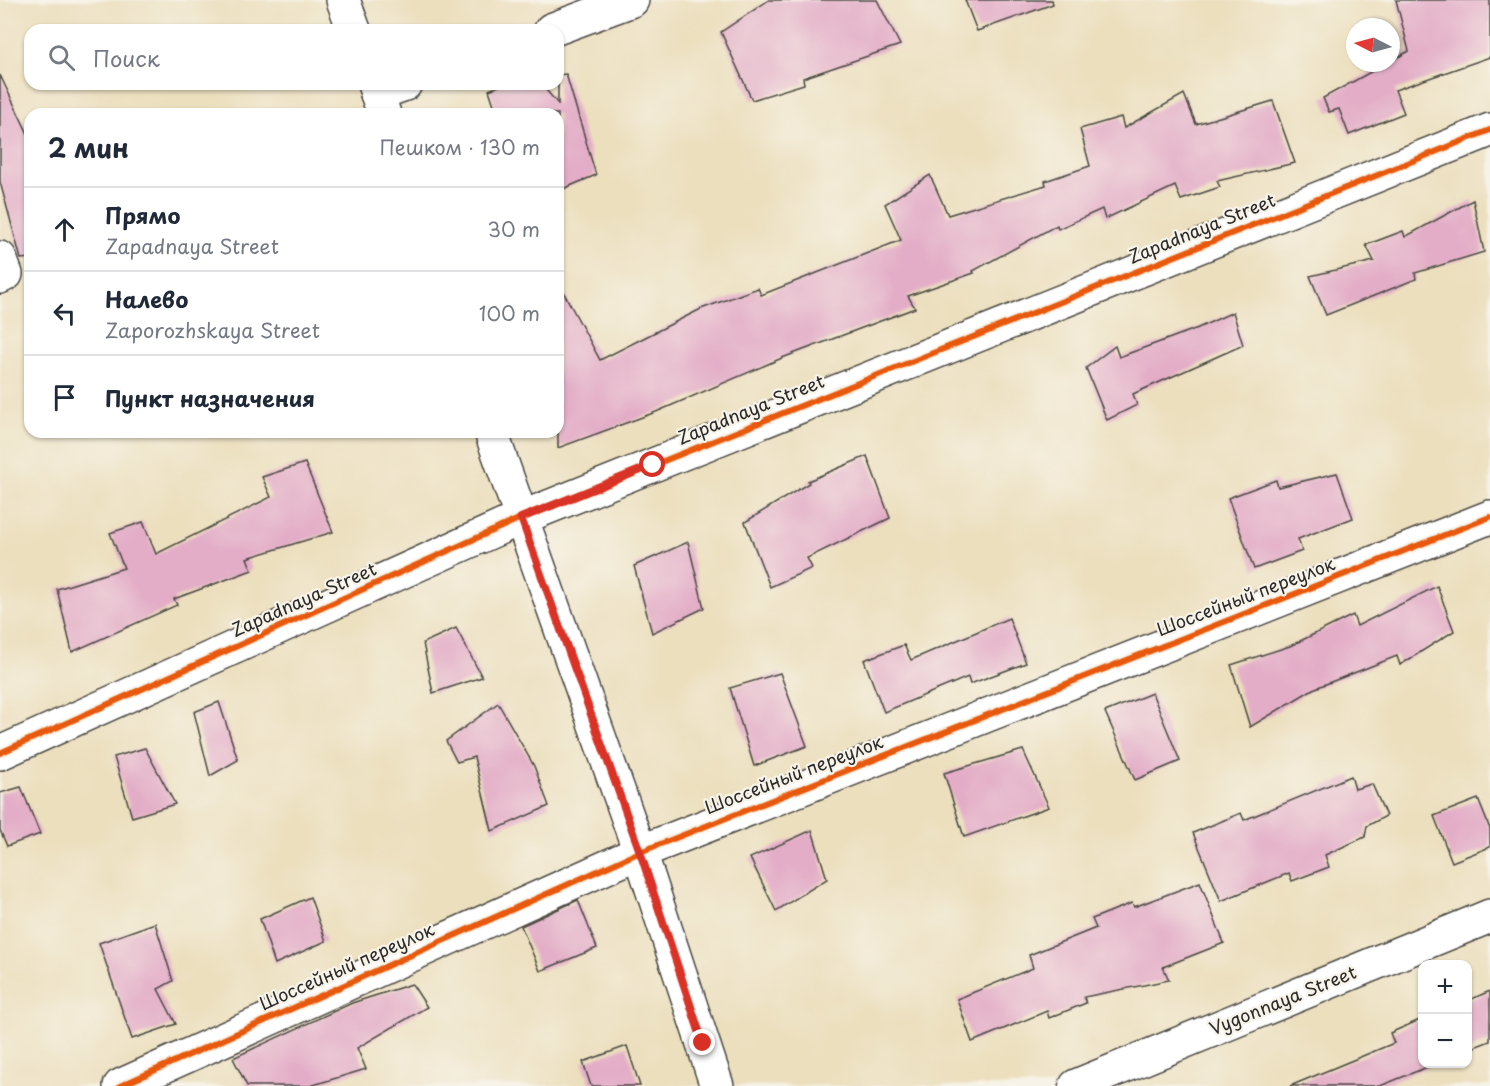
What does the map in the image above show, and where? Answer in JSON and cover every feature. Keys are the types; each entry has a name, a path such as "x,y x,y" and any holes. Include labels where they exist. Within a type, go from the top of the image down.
{"street":[{"path":"343,0 352,24"},
{"path":"564,25 632,0"},
{"name":"Zapadnaya Street","path":"0,753 521,518 1490,130"},
{"path":"0,258 6,274 0,277"},
{"path":"493,438 640,852 717,1086"},
{"name":"Шоссейный переулок","path":"120,1086 640,852 1490,518"},
{"name":"Vygonnaya Street","path":"1076,1086 1490,916"}],"building":[{"path":"769,0 877,0 900,45 803,78 804,84 752,100 721,32"},
{"path":"965,0 1052,0 1053,4 977,31"},
{"path":"1396,0 1490,0 1490,57 1395,90 1404,113 1349,135 1339,109 1329,112 1323,98 1371,72 1400,72 1400,56 1409,51"},
{"path":"564,74 566,74 596,175 564,188 564,108 495,108 489,90 546,90 558,104 558,90 564,90"},
{"path":"0,75 24,125 24,259 21,259 0,182"},
{"path":"1184,94 1196,124 1273,101 1295,163 1217,181 1220,187 1181,200 1175,186 1105,219 1102,209 1058,229 1057,225 973,271 974,273 908,296 915,308 782,358 656,412 558,448 558,438 564,438 564,293 600,360 701,309 758,288 761,295 901,240 885,204 930,175 948,215 1046,185 1045,181 1090,166 1080,129 1121,117 1124,128"},
{"path":"1473,200 1484,252 1415,273 1416,279 1326,315 1310,276 1374,261 1366,245 1403,231 1405,237"},
{"path":"1233,312 1243,345 1133,394 1137,405 1107,420 1086,368 1115,346 1119,357 1198,328"},
{"path":"867,456 890,518 807,558 812,568 770,587 745,522 809,483 808,481"},
{"path":"305,463 333,532 247,558 252,570 174,599 177,605 72,652 57,589 124,568 110,533 143,522 156,554 271,497 262,477"},
{"path":"1337,473 1353,518 1298,539 1302,551 1254,569 1228,498 1276,480 1278,487"},
{"path":"688,542 704,608 652,633 634,566"},
{"path":"1437,586 1454,631 1400,665 1397,656 1313,689 1250,727 1231,665 1290,646 1353,615 1357,626"},
{"path":"1009,618 1026,663 970,684 968,677 884,712 864,660 904,645 911,660"},
{"path":"456,628 482,677 433,693 423,643"},
{"path":"780,673 807,746 754,766 730,688"},
{"path":"1152,693 1180,761 1135,780 1105,712"},
{"path":"219,702 238,760 210,776 194,712"},
{"path":"498,703 534,766 549,806 492,831 474,757 457,762 446,741"},
{"path":"145,748 175,804 132,817 114,757"},
{"path":"1023,750 1049,807 964,837 944,773"},
{"path":"1351,776 1355,789 1372,784 1386,816 1367,826 1365,837 1325,855 1329,867 1292,881 1289,873 1221,901 1193,833 1241,813 1244,820"},
{"path":"21,787 40,834 7,846 0,830 0,793"},
{"path":"1478,799 1490,829 1490,847 1452,862 1434,816"},
{"path":"812,830 827,879 776,911 750,858"},
{"path":"1200,882 1224,943 1163,967 1169,980 1084,997 1086,1003 1049,1018 1047,1011 972,1042 957,999 1033,968 1029,955 1096,928 1092,919 1132,903 1134,907"},
{"path":"310,897 326,941 275,964 260,919"},
{"path":"578,900 597,948 540,971 521,926"},
{"path":"155,923 173,981 158,989 176,1024 132,1039 99,943"},
{"path":"412,984 427,1007 357,1048 366,1069 310,1086 247,1086 233,1058 352,1003"},
{"path":"1490,991 1490,1041 1472,1048 1472,1014 1472,999"},
{"path":"1418,1021 1418,1068 1425,1068 1380,1086 1290,1086 1394,1043 1390,1033"},
{"path":"627,1046 640,1086 591,1086 583,1062"}],"cycle path":[{"path":"0,753 521,518 1490,130"},
{"path":"120,1086 640,852 1490,517"}],"route":[{"path":"653,465 521,518 640,852 703,1043"}]}
